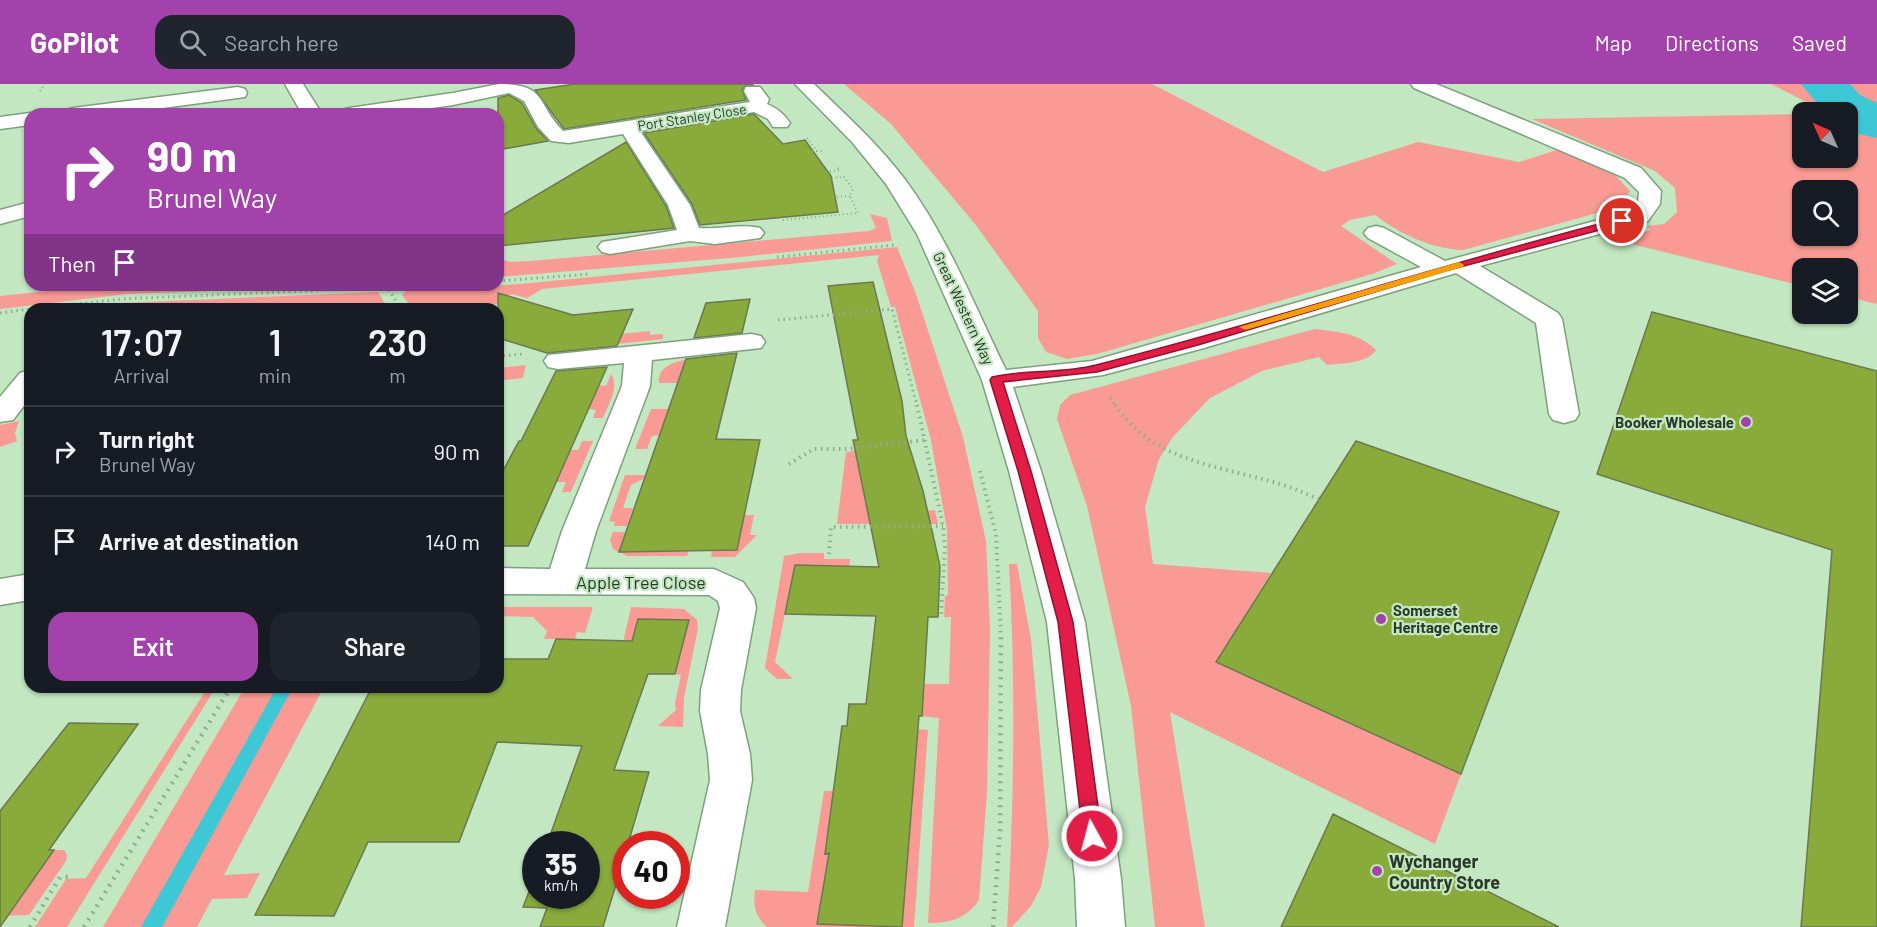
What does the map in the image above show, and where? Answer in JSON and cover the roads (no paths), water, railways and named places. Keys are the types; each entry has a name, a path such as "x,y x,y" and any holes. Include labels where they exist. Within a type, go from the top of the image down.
{"street":[{"path":"294,84 308,108"},
{"name":"Great Western Way","path":"804,84 859,138 895,181 934,243 996,380 1025,471 1066,622 1098,879 1101,927"},
{"path":"996,380 1093,369 1194,342 1451,267 1640,216 1649,204 1650,191 1633,173 1420,84"},
{"name":"Port Stanley Close","path":"391,108 453,99 510,86 531,97 548,127 558,137 628,127 755,99 775,115 780,123"},
{"path":"138,108 238,93"},
{"path":"0,123 24,120"},
{"name":"Port Stanley Close","path":"628,127 679,205 690,234"},
{"path":"0,217 24,211"},
{"path":"610,248 690,234 715,237 750,233"},
{"path":"1376,233 1451,267 1549,319 1564,414"},
{"path":"558,361 639,353 759,332"},
{"name":"Apple Tree Close","path":"564,582 579,531 636,386 639,353"},
{"path":"11,412 24,390"},
{"name":"Apple Tree Close","path":"504,581 714,582 729,588 736,597 738,608 721,690 720,711 729,754 731,780 701,927"},
{"path":"0,592 24,588"}],"waterway":[{"path":"1824,84 1843,105 1877,123"},
{"path":"151,927 282,693"}],"place":[{"name":"Booker Wholesale","path":"1746,422"},
{"name":"Somerset Heritage Centre","path":"1381,619"},
{"name":"Wychanger Country Store","path":"1377,871"}]}
